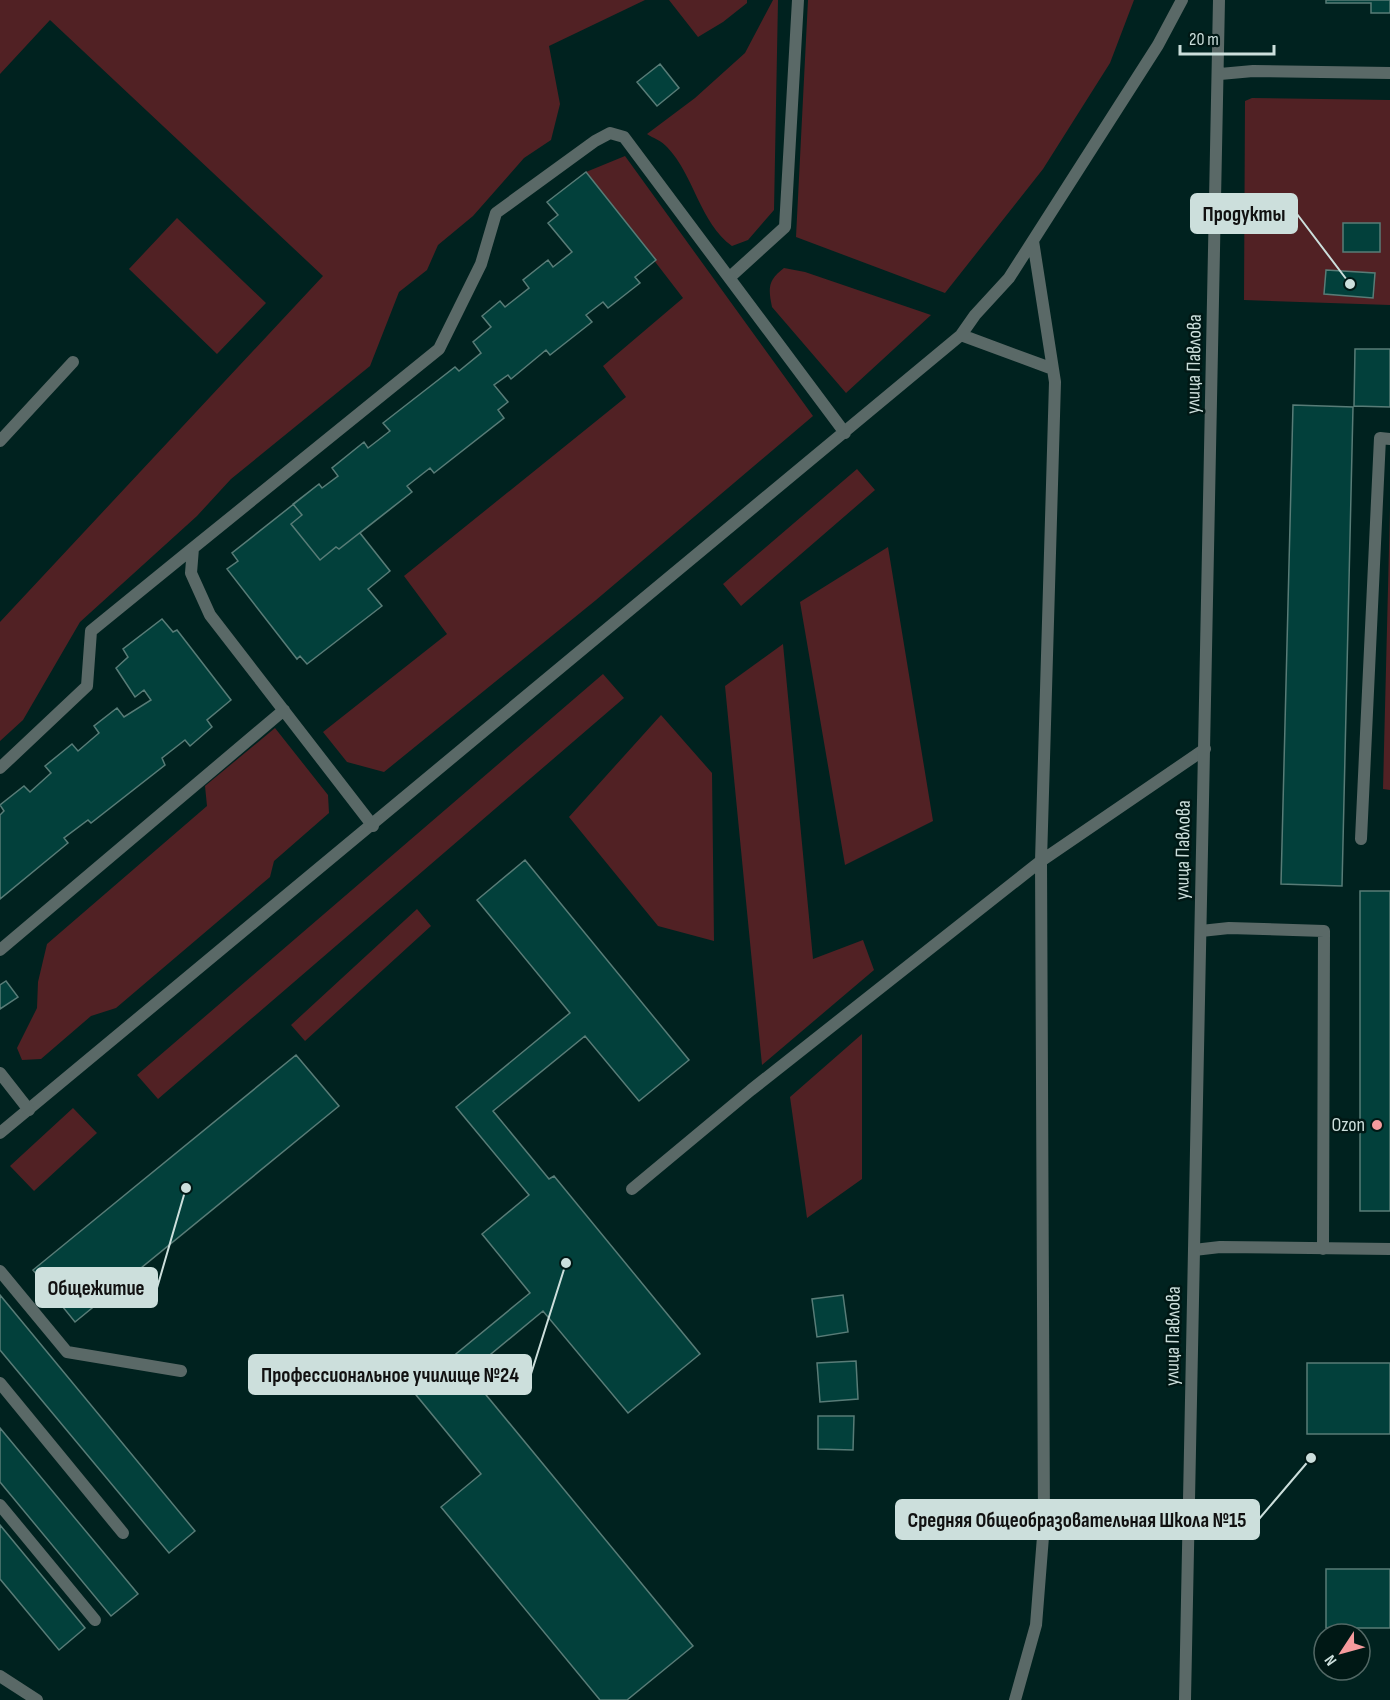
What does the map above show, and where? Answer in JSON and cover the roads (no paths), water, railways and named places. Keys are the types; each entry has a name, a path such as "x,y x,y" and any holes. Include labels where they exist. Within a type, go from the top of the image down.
{"street":[{"path":"730,277 785,227 798,0"},
{"path":"0,1133 373,826 961,335 975,315 1009,278 1158,45 1182,0"},
{"name":"улица Павлова","path":"1185,1700 1220,74 1219,0"},
{"path":"1220,74 1253,71 1390,73"},
{"path":"0,768 87,686 91,631 439,349 481,264 496,213 610,133 624,137 845,433"},
{"path":"1014,1700 1036,1625 1044,1524 1041,861 1055,394 1033,241"},
{"path":"961,335 1053,369"},
{"path":"0,441 73,362"},
{"path":"1361,839 1380,438 1390,439"},
{"path":"193,548 190,573 210,615 373,826"},
{"path":"0,950 284,710"},
{"path":"632,1189 751,1090 1041,861 1205,749"},
{"path":"1201,931 1229,928 1324,931 1323,1249"},
{"path":"0,1073 29,1110"},
{"path":"1194,1250 1220,1247 1390,1248"},
{"path":"0,1271 67,1352 181,1371"},
{"path":"0,1383 123,1533"},
{"path":"0,1505 95,1620"},
{"path":"0,1676 37,1700"}],"place":[{"name":"Продукты","path":"1350,284"},
{"name":"Ozon","path":"1377,1125"},
{"name":"Общежитие","path":"186,1188"},
{"name":"Профессиональное училище №24","path":"566,1263"},
{"name":"Средняя Общеобразовательная Школа №15","path":"1311,1458"}]}
